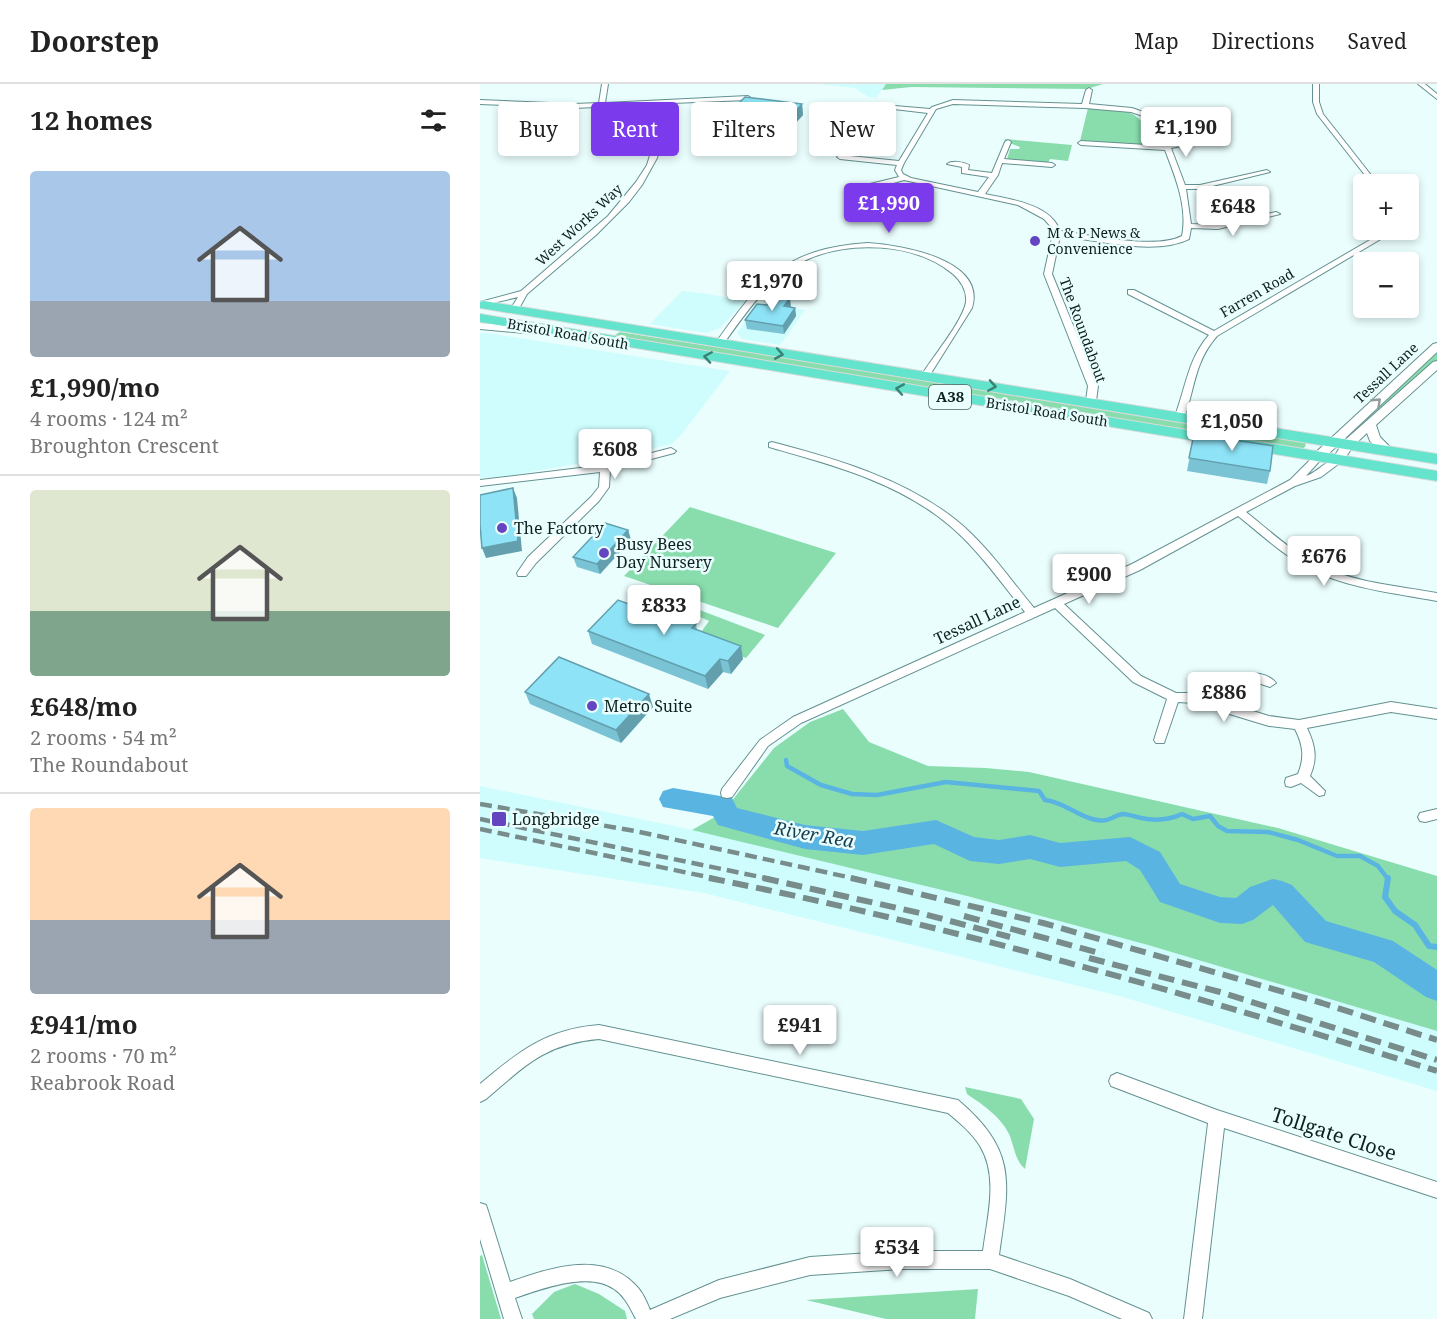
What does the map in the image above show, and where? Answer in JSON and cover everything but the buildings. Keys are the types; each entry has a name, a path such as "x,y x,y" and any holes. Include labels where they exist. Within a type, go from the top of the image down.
{"highway":[{"name":"Bristol Road South","path":"480,304 719,344 1091,401 1340,449 1437,476"},
{"path":"514,310 515,316 524,321 568,330 577,336"},
{"name":"Bristol Road South","path":"480,318 610,342 1319,456 1340,449 1388,451 1437,459"},
{"path":"610,342 608,337 621,327"},
{"path":"1091,401 1099,408 1135,416 1136,426"},
{"path":"1340,449 1437,469"}],"street":[{"path":"602,102 605,84"},
{"path":"1316,84 1316,102 1320,114 1367,174"},
{"path":"1421,84 1437,98"},
{"path":"1085,105 1089,90"},
{"path":"679,102 748,98"},
{"path":"480,102 533,105 591,104"},
{"path":"904,177 898,170 932,111 937,106 953,102 1085,105 1132,111 1145,115 1168,111 1212,112 1221,115"},
{"path":"896,107 932,111"},
{"path":"879,195 863,196 873,186 904,177 1020,203 1047,217 1056,228 1057,233 1168,245 1183,241 1188,226 1182,187 1167,147 1145,115"},
{"path":"1081,143 1167,147 1196,142"},
{"path":"980,195 994,175 1008,144 1019,147"},
{"name":"West Works Way","path":"524,293 617,211 632,194 652,156"},
{"path":"840,157 901,163"},
{"path":"1000,161 1052,165"},
{"path":"950,164 966,165 964,172 994,175"},
{"path":"1182,187 1200,187 1263,173 1251,168"},
{"path":"1188,226 1218,227 1276,214"},
{"name":"The Roundabout","path":"1057,233 1048,274 1093,386 1091,401"},
{"name":"Farren Road","path":"1180,417 1191,369 1201,347 1214,334 1375,240"},
{"path":"719,344 770,280 795,262 822,252 846,248 872,246 898,248 940,261 963,279 969,292 968,308 925,376"},
{"path":"1131,292 1214,334"},
{"path":"480,304 524,293"},
{"path":"514,310 524,293"},
{"path":"480,326 558,333"},
{"name":"Tessall Lane","path":"727,793 764,743 798,720 1136,567 1292,483 1318,475 1437,346"},
{"name":"Tessall Lane","path":"1340,449 1371,426 1437,364"},
{"path":"1371,426 1374,438 1388,451"},
{"path":"772,445 867,472 939,512 979,550 1032,613"},
{"path":"480,483 605,468 634,462 671,450"},
{"path":"1290,450 1303,471"},
{"name":"Tessall Lane","path":"1292,483 1319,456"},
{"path":"522,573 532,560 595,499 604,487 605,468"},
{"path":"480,491 551,476"},
{"path":"1239,512 1326,573 1353,582 1437,597"},
{"path":"1057,604 1137,679 1174,697 1193,698 1269,721 1299,725 1391,707 1437,714"},
{"path":"1235,711 1256,677 1270,683"},
{"path":"1160,740 1174,697"},
{"path":"1299,725 1310,753 1310,762 1297,780 1319,791"},
{"path":"480,1094 534,1048 558,1037 578,1032 599,1032 952,1106 973,1122 987,1141 998,1167 999,1190 990,1260"},
{"name":"Tollgate Close","path":"1117,1081 1218,1118 1437,1190"},
{"path":"1193,1319 1218,1118"},
{"path":"480,1211 513,1319"},
{"path":"506,1292 574,1271 596,1273 625,1285 638,1300 647,1319 719,1289 810,1266 901,1260 990,1260 1070,1288 1143,1319"}],"shaded area":[{"path":"817,84 886,84 876,98 868,97 855,88"},
{"path":"682,291 745,301 720,328 706,333 650,324"},
{"path":"759,303 805,310 780,345 742,339 737,333"},
{"path":"480,333 730,371 672,444 610,458 508,476 480,478"},
{"path":"480,786 723,836 967,896 1148,945 1437,1031 1437,1091 1119,996 704,893 480,858"}],"green space":[{"path":"886,84 1103,84 1087,89 911,87 882,90"},
{"path":"1088,108 1130,113 1143,123 1158,144 1154,146 1080,141"},
{"path":"1005,139 1072,145 1068,161 1050,159 1048,163 1007,159 1010,149 1020,147 1004,141"},
{"path":"620,332 1302,439 1306,443 1302,449 613,336"},
{"path":"1437,352 1437,360 1354,434 1349,433"},
{"path":"690,507 836,553 778,628 624,576"},
{"path":"697,609 765,635 746,658 700,641 699,635 709,621 693,614"},
{"path":"843,709 869,742 928,766 1029,772 1278,828 1437,876 1437,1031 1148,945 967,896 692,830 722,813 774,748 810,722"},
{"path":"965,1087 1021,1099 1034,1119 1025,1169 1001,1122 991,1111 967,1094"},
{"path":"482,1255 501,1319 480,1319 480,1256"},
{"path":"575,1284 599,1294 625,1311 627,1319 534,1319 532,1314 554,1292"},
{"path":"978,1289 975,1319 886,1319 806,1300"}],"waterway":[{"path":"786,760 787,766 821,785 852,794 877,795 946,782 1039,791 1045,800 1098,820 1107,820 1123,814 1157,820 1182,814 1193,819 1210,816 1218,826 1227,831 1268,832 1298,840 1337,856 1360,856 1378,866 1388,879"},
{"name":"River Rea","path":"673,799 722,806 728,817 805,837 863,843 936,832 970,849 999,852 1030,847 1060,855 1130,849 1150,861 1170,893 1220,910 1242,911 1260,896 1273,892 1282,894 1316,932 1382,951 1437,987"},
{"path":"1388,879 1385,897 1395,911 1415,925 1429,946 1437,947"}],"railway":[{"path":"480,804 635,831 857,879"},
{"path":"480,819 770,879"},
{"path":"480,829 717,879"},
{"path":"709,878 893,918 1076,965 1257,1016 1437,1071"},
{"path":"763,878 924,914 1010,937"},
{"path":"851,878 1043,923 1322,1003 1437,1040"},
{"path":"964,916 1103,954"},
{"path":"1089,958 1220,992 1437,1060"}],"place":[{"name":"M & P News & Convenience","path":"1035,241"},
{"name":"The Factory","path":"502,528"},
{"name":"Busy Bees Day Nursery","path":"604,553"},
{"name":"Metro Suite","path":"592,706"},
{"name":"Longbridge","path":"499,819"}]}
